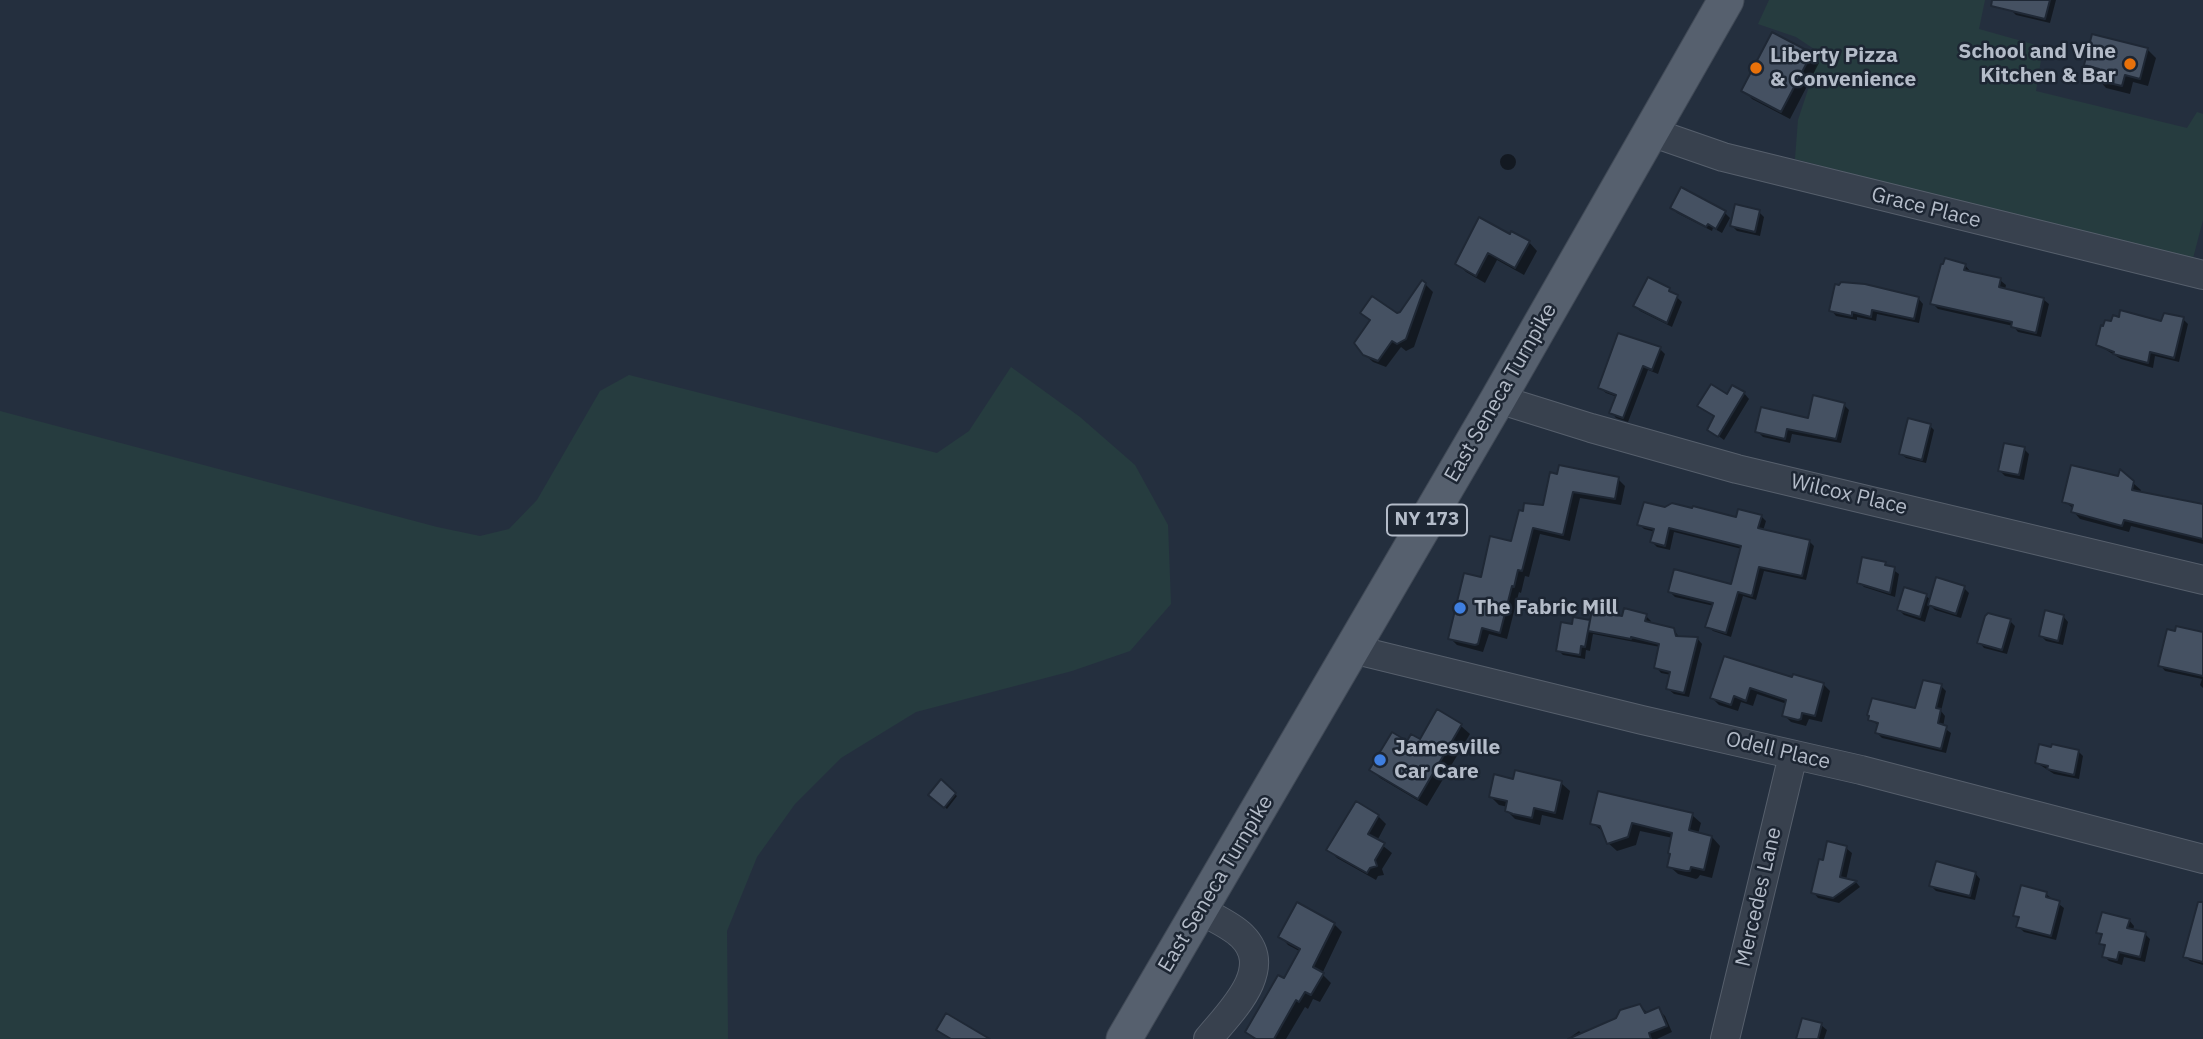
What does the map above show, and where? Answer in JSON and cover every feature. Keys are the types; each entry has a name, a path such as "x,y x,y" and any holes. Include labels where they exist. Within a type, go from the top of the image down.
{"main road":[{"name":"East Seneca Turnpike","path":"1125,1039 1498,399 1726,0"}],"street":[{"name":"Grace Place","path":"1651,132 1723,157 2203,275"},
{"name":"Wilcox Place","path":"1498,399 1737,469 2203,580"},
{"name":"Odell Place","path":"1352,649 1861,770 2203,859"},
{"name":"Mercedes Lane","path":"1725,1039 1793,755"},
{"path":"1200,910 1241,934 1250,945 1254,972 1249,987 1208,1039"}],"green space":[{"path":"1769,0 1985,0 1979,29 2043,47 2036,91 2187,128 2197,112 2203,114 2203,220 2192,262 1795,159 1798,120 1820,53 1796,37 1758,24"},
{"path":"1011,367 1080,417 1135,465 1168,525 1171,604 1130,651 1072,671 916,712 841,758 795,804 757,857 727,931 728,1039 0,1039 0,411 437,527 480,536 509,529 537,500 600,391 629,375 937,453 969,431"}],"building":[{"path":"1992,0 2050,0 2045,19 1991,6"},
{"path":"1772,32 1812,53 1781,112 1741,91"},
{"path":"2092,34 2148,48 2140,79 2125,75 2122,86 2096,80 2099,69 2084,65"},
{"path":"1681,187 1726,211 1716,229 1708,224 1706,227 1670,208"},
{"path":"1735,204 1760,210 1755,232 1730,226"},
{"path":"1479,217 1510,234 1511,231 1530,241 1515,268 1488,253 1476,276 1455,264"},
{"path":"1945,258 1966,264 1964,270 2001,278 1999,287 2044,298 2036,333 2011,327 2012,322 1930,304"},
{"path":"1648,277 1678,295 1667,323 1633,306"},
{"path":"1422,280 1426,283 1406,339 1397,344 1392,341 1378,361 1363,355 1354,343 1370,320 1360,313 1372,296 1397,313"},
{"path":"1841,282 1865,284 1919,297 1914,319 1872,310 1871,317 1852,312 1852,316 1829,311 1835,284 1839,285"},
{"path":"2120,310 2161,321 2164,313 2184,317 2174,358 2150,352 2148,363 2113,354 2114,352 2096,345 2101,325 2103,326 2105,320 2111,321 2113,315 2119,317"},
{"path":"1618,333 1661,347 1652,370 1643,366 1623,418 1609,413 1616,395 1598,388"},
{"path":"1711,384 1727,394 1732,385 1745,392 1718,437 1707,430 1714,416 1697,406"},
{"path":"1813,395 1845,403 1836,439 1787,429 1785,439 1755,432 1761,407 1808,418"},
{"path":"1908,418 1931,424 1922,460 1899,454"},
{"path":"2004,443 2025,447 2019,475 1998,471"},
{"path":"1559,465 1619,477 1615,499 1573,492 1563,535 1533,528 1522,571 1518,570 1514,587 1512,586 1500,633 1482,628 1478,644 1475,645 1448,639 1464,573 1481,577 1490,536 1511,541 1519,510 1523,511 1524,503 1543,505 1550,472 1557,474"},
{"path":"2071,465 2118,476 2120,469 2134,481 2132,490 2203,504 2203,539 2124,520 2122,526 2071,512 2073,505 2062,502"},
{"path":"1644,502 1665,507 1672,503 1692,508 1693,506 1736,517 1738,509 1762,515 1758,528 1810,540 1802,576 1759,567 1752,596 1738,592 1726,633 1705,627 1713,603 1668,592 1674,569 1731,584 1741,546 1669,528 1665,546 1650,542 1654,529 1637,525"},
{"path":"1862,557 1886,562 1885,565 1895,567 1890,593 1857,583"},
{"path":"1936,577 1965,586 1956,614 1928,605"},
{"path":"1904,587 1927,594 1920,617 1897,610"},
{"path":"1624,608 1647,614 1645,621 1674,628 1676,636 1698,637 1684,693 1666,689 1670,672 1654,668 1659,644 1588,631 1592,610 1622,616"},
{"path":"2045,610 2064,615 2058,641 2039,636"},
{"path":"1988,613 2011,619 2002,650 1977,643"},
{"path":"1573,617 1590,620 1585,647 1581,646 1580,655 1556,651 1561,622 1572,624"},
{"path":"2176,626 2203,632 2203,676 2158,666 2167,629 2175,631"},
{"path":"1724,656 1792,677 1793,674 1824,683 1815,716 1802,713 1801,719 1798,720 1782,716 1786,700 1750,688 1746,701 1734,696 1731,705 1710,698"},
{"path":"1923,680 1942,684 1936,708 1941,709 1938,723 1947,726 1941,749 1875,733 1878,723 1868,720 1867,715 1872,698 1915,708"},
{"path":"1437,709 1462,724 1418,799 1369,770 1392,732 1407,741 1411,734 1420,739"},
{"path":"2039,744 2079,750 2074,775 2047,769 2048,766 2035,763"},
{"path":"1515,770 1562,781 1555,813 1534,808 1532,818 1513,814 1505,811 1507,801 1489,797 1494,774 1513,779"},
{"path":"941,779 956,793 944,808 928,795"},
{"path":"1598,791 1693,813 1689,830 1712,836 1704,870 1691,867 1690,871 1686,871 1667,867 1672,833 1632,823 1628,837 1607,844 1600,826 1590,824"},
{"path":"1356,801 1379,815 1368,834 1385,843 1375,860 1377,866 1370,868 1367,873 1326,850"},
{"path":"1827,841 1847,846 1840,877 1857,881 1833,898 1811,893 1819,859 1823,860"},
{"path":"1936,861 1976,872 1970,896 1929,886"},
{"path":"2021,885 2047,892 2046,897 2060,901 2051,936 2016,927 2019,917 2013,916"},
{"path":"1297,902 1335,923 1313,967 1324,973 1311,995 1305,992 1299,1002 1296,1000 1274,1039 1256,1039 1245,1032 1278,975 1284,978 1300,949 1278,937"},
{"path":"2198,902 2203,902 2203,962 2183,957"},
{"path":"2102,912 2130,919 2127,928 2146,932 2140,957 2119,952 2117,960 2102,957 2105,945 2099,944 2102,934 2096,933"},
{"path":"1640,1004 1645,1013 1659,1007 1667,1026 1649,1033 1651,1039 1568,1039 1616,1018 1620,1010"},
{"path":"946,1013 990,1039 951,1039 936,1030"},
{"path":"1802,1018 1822,1023 1818,1039 1796,1039"}],"place":[{"name":"School and Vine Kitchen & Bar","path":"2130,64"},
{"name":"Liberty Pizza & Convenience","path":"1756,68"},
{"name":"The Fabric Mill","path":"1460,608"},
{"name":"Jamesville Car Care","path":"1380,760"}]}
